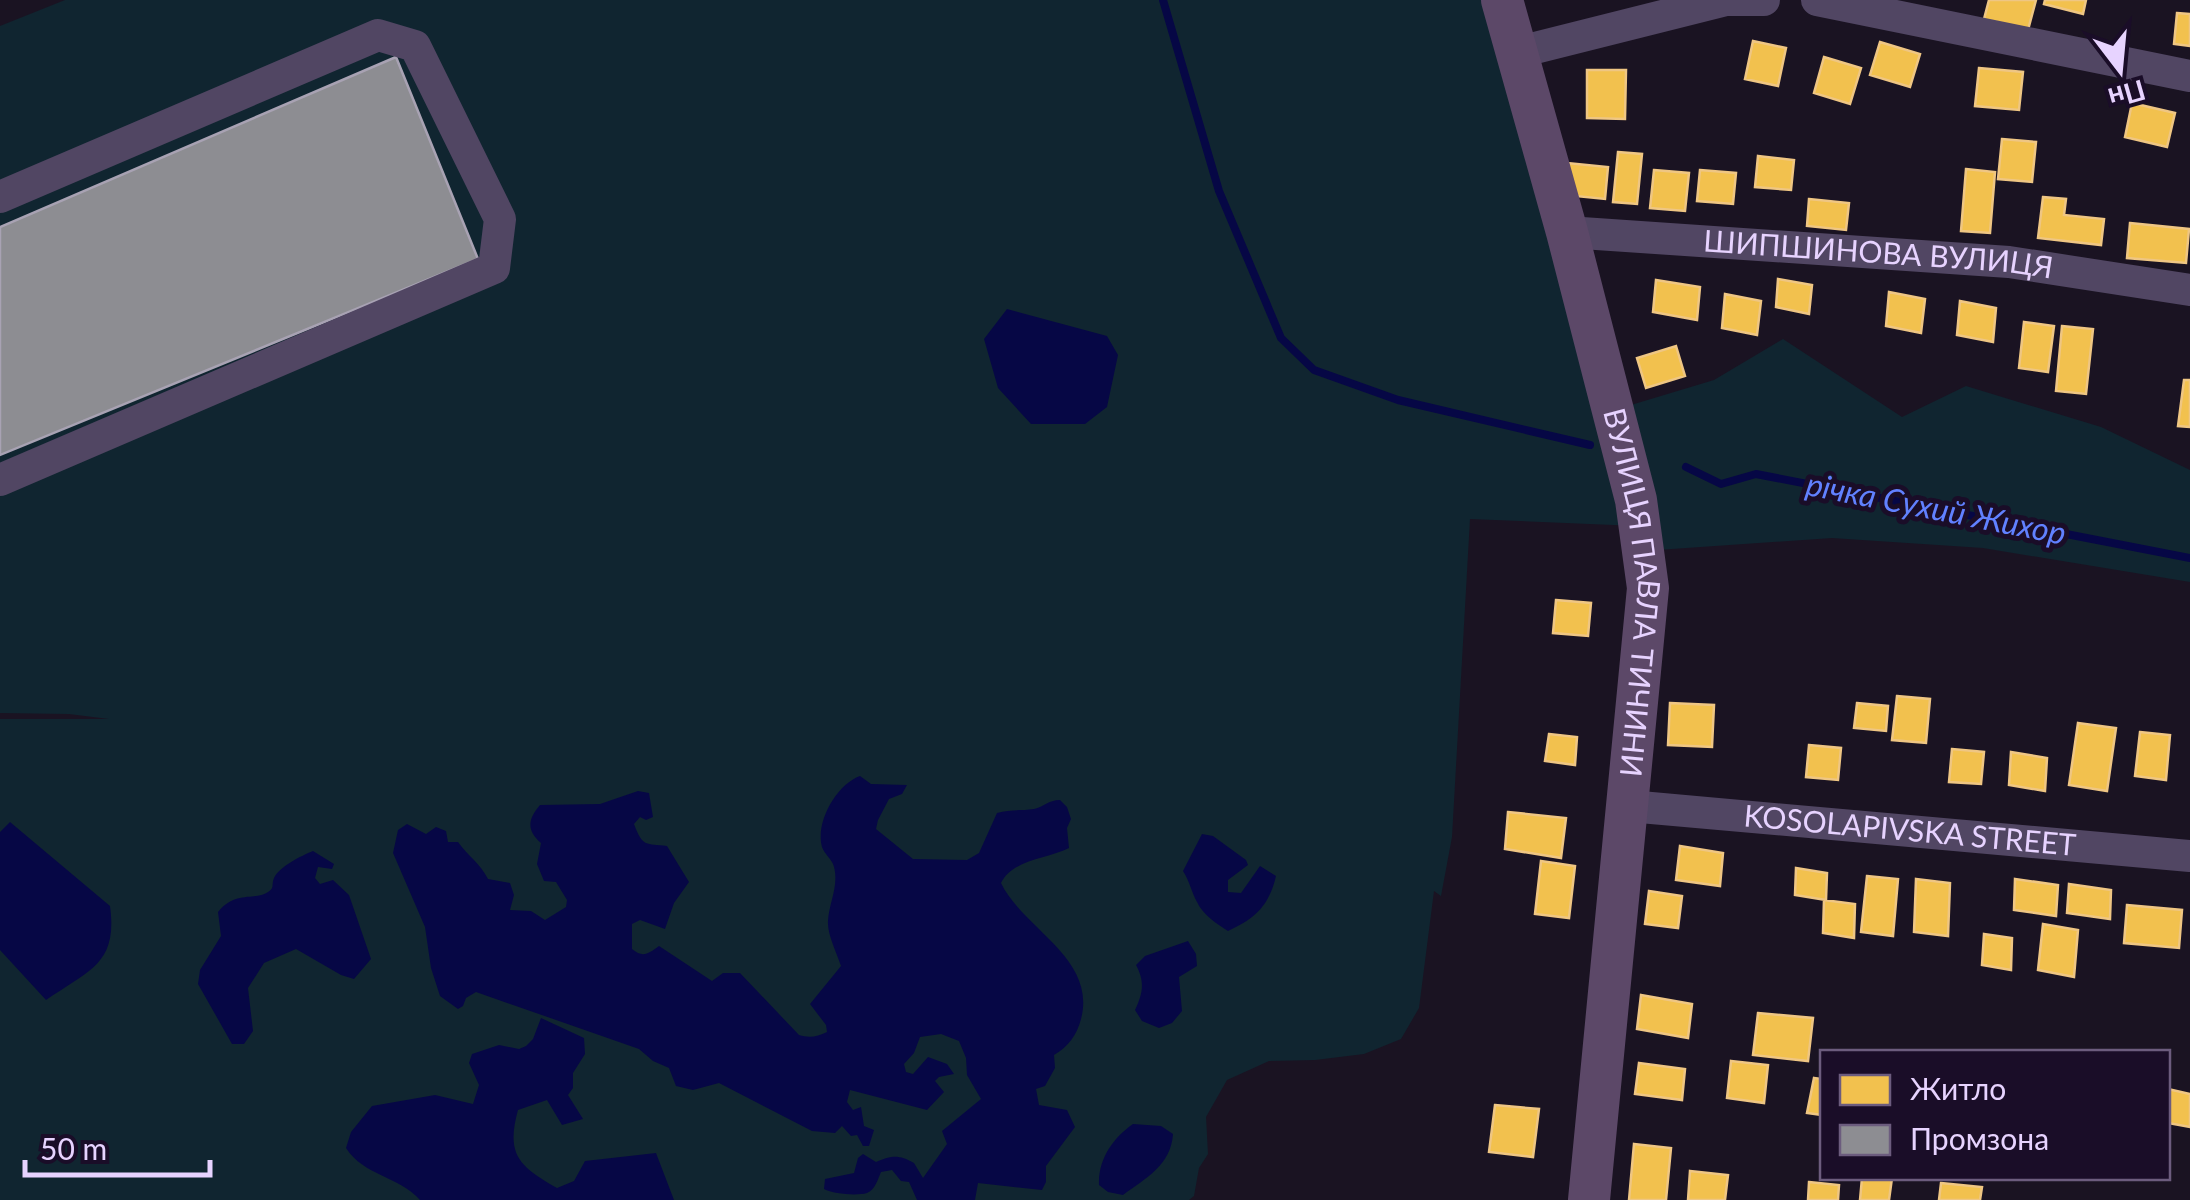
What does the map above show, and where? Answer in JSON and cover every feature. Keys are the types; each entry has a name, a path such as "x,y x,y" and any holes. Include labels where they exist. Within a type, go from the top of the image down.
{"main road":[{"name":"ВУЛИЦЯ ПАВЛА ТИЧИНИ","path":"1502,0 1636,500 1648,588 1589,1200"}],"street":[{"path":"1515,54 1726,0 1764,0"},
{"path":"1817,0 2190,76"},
{"path":"0,197 378,35 416,46 500,219 494,268 0,480"},
{"name":"ШИПШИНОВА ВУЛИЦЯ","path":"1567,232 2008,262 2190,290"},
{"name":"KOSOLAPIVSKA STREET","path":"1629,806 2190,856"}],"shaded area":[{"path":"65,0 1163,0 1176,41 1165,0 1502,0 1631,405 1714,380 1783,339 1902,417 1966,386 2101,427 2190,470 2190,582 1983,548 1832,538 1643,551 1637,526 1470,519 1452,837 1441,896 1434,891 1419,1008 1401,1039 1364,1054 1269,1061 1227,1080 1206,1117 1208,1154 1199,1168 1194,1196 1189,1200 0,1200 0,719 109,719 0,713 0,26"},
{"path":"1007,309 1107,336 1118,355 1107,407 1085,424 1031,424 998,388 984,339"},
{"path":"860,776 871,784 907,785 902,794 889,799 876,829 913,859 967,860 979,853 997,813 1034,809 1056,800 1067,807 1071,819 1067,828 1069,848 1022,864 1001,883 1011,900 1069,961 1083,998 1077,1030 1054,1055 1055,1068 1045,1086 1036,1089 1039,1105 1067,1110 1075,1127 1046,1166 1042,1190 978,1183 975,1200 917,1200 909,1182 901,1181 892,1170 881,1172 867,1193 845,1194 824,1189 825,1179 854,1173 863,1154 876,1162 904,1158 914,1163 923,1178 947,1144 942,1131 981,1099 967,1075 959,1041 941,1034 920,1037 904,1064 906,1072 913,1074 928,1057 947,1064 954,1074 935,1081 944,1092 927,1110 850,1090 847,1102 853,1110 861,1107 864,1126 874,1130 869,1146 863,1146 857,1135 851,1136 842,1126 835,1133 812,1131 719,1083 693,1090 676,1086 669,1068 639,1049 476,992 458,1009 440,996 425,927 393,853 398,830 407,824 426,834 436,827 446,831 448,842 458,842 488,879 510,883 514,895 510,910 531,911 545,920 566,907 567,900 556,882 544,881 537,864 541,843 530,824 536,810 540,805 600,804 638,791 649,793 653,817 640,817 634,824 640,837 646,843 667,846 689,882 674,903 665,929 640,920 632,924 632,949 646,954 659,946 712,981 723,973 740,973 799,1035 827,1032 810,1004 841,966 828,926 835,874 822,847 822,826 836,795"},
{"path":"10,822 110,906 111,925 105,953 87,972 46,1000 0,950 0,832"},
{"path":"1202,834 1213,836 1246,860 1248,865 1228,880 1228,892 1241,893 1260,866 1276,876 1260,910 1228,931 1203,911 1183,871"},
{"path":"313,851 334,864 332,869 318,867 315,878 320,884 333,880 349,895 371,959 354,979 296,949 264,963 248,988 253,1031 244,1044 232,1044 198,984 200,970 221,936 218,912 239,898 268,892 281,869"},
{"path":"1188,941 1196,954 1197,966 1179,977 1182,1011 1172,1023 1159,1028 1142,1021 1135,1010 1142,988 1136,965 1145,956"},
{"path":"541,1018 584,1038 585,1054 573,1073 573,1088 568,1095 583,1119 562,1125 547,1100 518,1110 514,1138 518,1157 533,1173 557,1188 574,1181 585,1161 656,1153 674,1200 420,1200 362,1165 346,1148 351,1132 372,1106 435,1095 473,1104 479,1085 469,1063 472,1054 499,1045 519,1049 526,1046"},
{"path":"1133,1124 1161,1126 1173,1134 1168,1154 1156,1170 1123,1195 1108,1192 1099,1185 1104,1158"}],"building: Житло":[{"path":"1989,0 2036,0 2028,30 1984,19"},
{"path":"2045,0 2086,0 2083,14 2044,4"},
{"path":"2177,13 2190,14 2190,46 2174,44"},
{"path":"1753,41 1786,48 1778,86 1745,79"},
{"path":"1880,42 1920,54 1910,87 1870,75"},
{"path":"1824,57 1861,68 1850,104 1814,93"},
{"path":"1979,68 2023,72 2019,110 1975,106"},
{"path":"1587,70 1626,70 1625,119 1587,118"},
{"path":"2132,103 2175,113 2167,147 2125,137"},
{"path":"2002,139 2036,142 2032,182 1998,179"},
{"path":"1618,152 1642,154 1637,204 1613,202"},
{"path":"1758,156 1794,160 1791,190 1755,187"},
{"path":"1567,163 1608,167 1605,199 1565,195"},
{"path":"1966,169 1995,172 1990,233 1961,231"},
{"path":"1654,170 1689,173 1685,211 1650,208"},
{"path":"1700,170 1736,173 1733,204 1697,201"},
{"path":"2043,197 2066,199 2064,215 2104,219 2101,245 2038,238"},
{"path":"1809,199 1849,203 1846,230 1807,226"},
{"path":"2130,223 2189,229 2186,263 2127,258"},
{"path":"1778,279 1812,285 1809,314 1776,307"},
{"path":"1656,280 1700,287 1697,320 1653,312"},
{"path":"1889,292 1925,299 1921,333 1886,326"},
{"path":"1725,294 1761,301 1757,335 1722,328"},
{"path":"1960,301 1996,308 1993,342 1957,335"},
{"path":"2024,322 2054,326 2048,372 2019,368"},
{"path":"2062,326 2093,329 2086,394 2056,391"},
{"path":"1676,346 1685,376 1646,388 1637,358"},
{"path":"2184,380 2190,380 2190,427 2178,426"},
{"path":"1556,600 1591,603 1588,636 1553,633"},
{"path":"1897,696 1930,699 1926,743 1892,740"},
{"path":"1670,703 1714,705 1712,747 1668,745"},
{"path":"1857,703 1888,706 1886,731 1854,728"},
{"path":"2078,723 2116,728 2107,791 2069,785"},
{"path":"2140,732 2170,735 2166,780 2135,776"},
{"path":"1549,734 1577,737 1575,765 1545,761"},
{"path":"1809,745 1841,748 1838,780 1806,777"},
{"path":"1952,749 1984,752 1981,784 1949,782"},
{"path":"2011,752 2047,758 2045,791 2009,785"},
{"path":"1508,812 1566,818 1561,858 1505,849"},
{"path":"1680,846 1723,853 1720,886 1676,880"},
{"path":"1541,861 1575,866 1569,918 1535,914"},
{"path":"1796,868 1827,873 1826,900 1795,895"},
{"path":"1867,876 1898,879 1893,936 1861,932"},
{"path":"1916,879 1950,883 1948,936 1914,932"},
{"path":"2015,879 2058,885 2056,916 2014,910"},
{"path":"2069,884 2111,890 2110,919 2067,913"},
{"path":"1649,891 1682,896 1678,928 1645,924"},
{"path":"1824,900 1855,904 1854,938 1823,933"},
{"path":"2127,905 2182,910 2179,948 2124,943"},
{"path":"2043,924 2078,930 2074,977 2038,970"},
{"path":"1984,934 2012,938 2011,970 1982,965"},
{"path":"1641,995 1692,1004 1688,1038 1637,1029"},
{"path":"1758,1013 1813,1018 1808,1061 1753,1055"},
{"path":"1731,1061 1768,1065 1764,1103 1727,1098"},
{"path":"1639,1063 1685,1069 1682,1100 1635,1094"},
{"path":"1814,1078 1820,1079 1820,1115 1807,1113"},
{"path":"2170,1089 2190,1094 2190,1127 2170,1123"},
{"path":"1495,1105 1539,1109 1533,1157 1489,1152"},
{"path":"1634,1144 1671,1148 1666,1200 1629,1200"},
{"path":"1690,1171 1728,1175 1725,1200 1688,1200"},
{"path":"1862,1180 1892,1180 1889,1200 1860,1200"},
{"path":"1809,1182 1839,1185 1838,1200 1808,1200"},
{"path":"1941,1183 1982,1187 1980,1200 1939,1200"}],"building: Промзона":[{"path":"396,57 478,259 0,455 0,227"}],"waterway":[{"name":"річка Сухий Жихор","path":"1163,0 1219,191 1281,338 1314,370 1398,400 1590,445"},
{"name":"річка Сухий Жихор","path":"1686,467 1721,484 1756,474 2190,558"}]}
